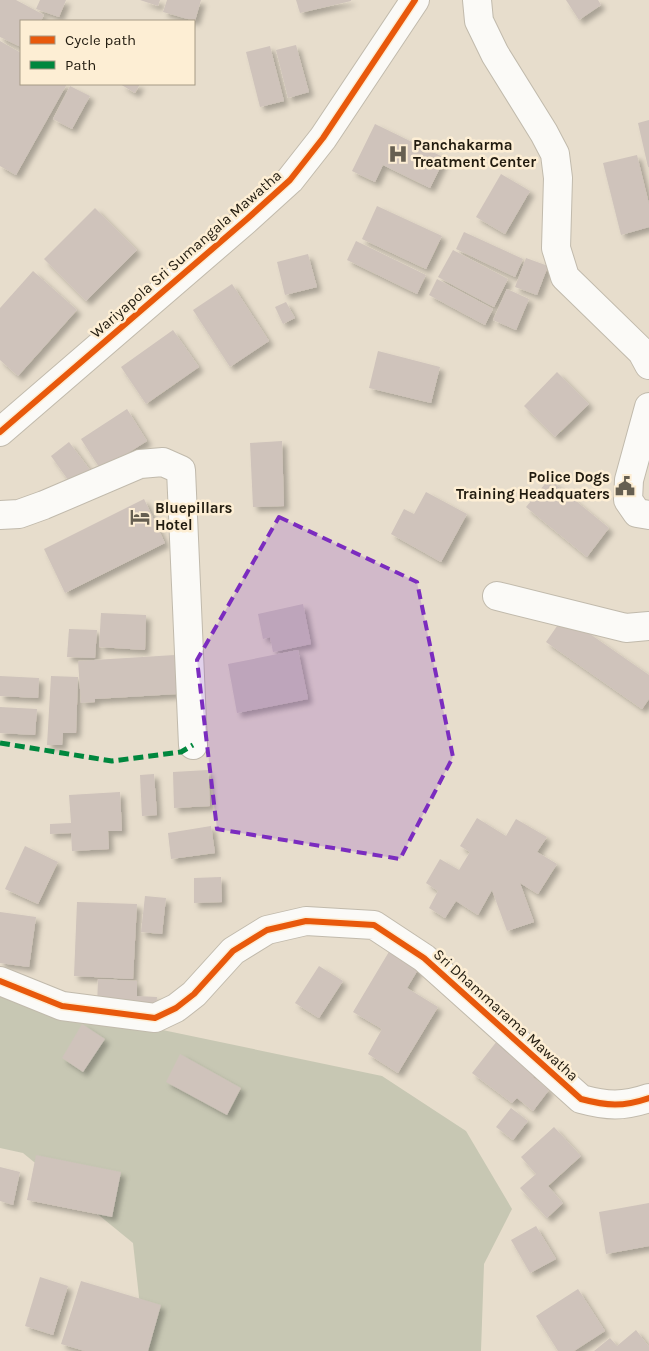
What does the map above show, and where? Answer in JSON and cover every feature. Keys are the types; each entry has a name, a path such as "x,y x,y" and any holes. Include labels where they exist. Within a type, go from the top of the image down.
{"street":[{"name":"Wariyapola Sri Sumangala Mawatha","path":"0,432 290,180 323,138 415,0"},
{"path":"477,0 479,21 495,54 555,154 558,178 556,248 565,277 642,352 649,365"},
{"path":"649,407 629,480 628,500 637,513 649,514"},
{"path":"0,515 19,514 44,505 140,464 163,462 181,470 193,745"},
{"path":"497,596 626,628 649,626"},
{"name":"Sri Dhammarama Mawatha","path":"0,981 62,1006 155,1018 176,1008 194,994 232,951 267,930 306,921 374,925 424,958 581,1099 606,1106 636,1102 649,1098"}],"highlighted area":[{"path":"279,517 417,582 453,757 400,859 217,829 197,660"}],"green space":[{"path":"0,996 382,1076 466,1131 512,1209 484,1264 481,1351 145,1351 133,1243 23,1153 0,1148"}],"building":[{"path":"0,0 16,0 44,15 42,20 20,20 20,47 0,37"},
{"path":"40,0 66,0 59,17 36,9"},
{"path":"140,0 160,0 158,6"},
{"path":"167,0 201,0 195,21 163,12"},
{"path":"296,0 351,0 351,1 300,13"},
{"path":"566,0 598,0 601,5 579,20"},
{"path":"0,41 20,52 20,85 66,85 16,175 0,166"},
{"path":"296,45 309,92 288,98 276,50"},
{"path":"270,46 284,101 260,107 246,52"},
{"path":"122,85 139,85 135,93"},
{"path":"70,86 90,96 72,129 53,119"},
{"path":"649,120 649,167 648,167 638,123"},
{"path":"375,124 445,158 430,188 383,165 375,182 352,171"},
{"path":"637,155 649,204 649,227 621,235 603,163"},
{"path":"501,174 530,191 505,234 476,217"},
{"path":"377,206 442,236 426,269 362,239"},
{"path":"95,208 137,250 86,301 44,259"},
{"path":"464,232 523,259 515,277 456,249"},
{"path":"356,241 426,275 417,294 347,260"},
{"path":"453,250 508,279 494,307 438,277"},
{"path":"308,254 317,287 285,295 277,262"},
{"path":"526,258 548,266 537,295 515,287"},
{"path":"33,271 77,310 18,376 0,360 0,308"},
{"path":"437,279 493,309 485,325 429,295"},
{"path":"232,284 269,341 230,367 193,310"},
{"path":"507,289 529,299 516,330 493,320"},
{"path":"286,302 295,318 283,324 275,307"},
{"path":"173,330 199,367 146,404 121,367"},
{"path":"378,351 440,367 431,403 369,388"},
{"path":"557,372 589,404 555,437 524,406"},
{"path":"127,409 147,441 101,470 81,439"},
{"path":"282,441 284,506 253,507 250,443"},
{"path":"69,442 90,470 71,484 51,456"},
{"path":"549,479 609,528 587,557 526,507"},
{"path":"426,492 467,514 441,562 391,534 404,509 414,514"},
{"path":"144,499 165,543 65,593 44,549"},
{"path":"303,604 311,644 273,652 270,637 263,639 258,614"},
{"path":"101,613 146,615 145,650 99,647"},
{"path":"564,616 649,675 649,699 642,709 546,642"},
{"path":"69,629 97,630 95,658 67,657"},
{"path":"298,650 308,699 237,713 228,664"},
{"path":"175,655 177,694 95,699 95,702 81,703 78,661"},
{"path":"0,676 39,678 38,698 0,696"},
{"path":"51,676 78,677 76,733 63,733 62,745 47,745"},
{"path":"0,707 37,709 35,735 0,733"},
{"path":"208,770 210,806 174,808 173,772"},
{"path":"154,774 157,815 142,816 140,775"},
{"path":"120,792 122,831 108,831 109,849 72,851 71,833 50,834 50,824 71,823 69,795"},
{"path":"477,818 506,836 516,819 547,837 537,852 557,864 538,894 520,883 534,922 507,931 492,890 478,915 456,901 445,918 429,908 438,891 426,883 440,859 459,870 470,852 460,846"},
{"path":"211,826 215,853 171,859 168,833"},
{"path":"25,846 58,862 38,904 5,889"},
{"path":"221,877 222,902 194,903 194,878"},
{"path":"145,896 166,898 162,934 141,932"},
{"path":"77,902 137,904 133,979 74,976"},
{"path":"0,912 36,917 29,967 0,963"},
{"path":"390,950 419,968 407,988 438,1007 398,1073 368,1054 382,1029 353,1012"},
{"path":"319,966 343,981 319,1018 295,1003"},
{"path":"98,979 137,981 137,996 157,997 156,1009 97,1007"},
{"path":"82,1024 105,1039 83,1072 62,1058"},
{"path":"497,1041 537,1071 533,1077 549,1090 533,1111 517,1098 512,1103 472,1073"},
{"path":"180,1054 241,1088 227,1115 166,1082"},
{"path":"511,1108 528,1121 513,1140 496,1127"},
{"path":"554,1127 581,1156 548,1186 563,1203 547,1218 520,1188 536,1174 521,1157"},
{"path":"36,1155 121,1172 112,1217 27,1200"},
{"path":"0,1167 20,1172 13,1205 0,1201"},
{"path":"649,1203 649,1246 606,1254 599,1212"},
{"path":"536,1226 556,1259 530,1273 511,1240"},
{"path":"40,1277 68,1286 53,1335 25,1326"},
{"path":"81,1281 161,1305 148,1351 85,1351 61,1344"},
{"path":"578,1289 605,1331 574,1351 558,1351 536,1316"},
{"path":"636,1330 649,1347 649,1351 594,1351 610,1338 617,1346"}],"marked path":[{"path":"0,743 112,761 181,752 193,745"}],"cycle path":[{"path":"0,432 290,180 323,138 415,0"},
{"path":"0,981 62,1006 155,1018 176,1008 194,994 233,951 267,930 306,921 374,925 424,958 581,1099 599,1103 623,1104 649,1098"}],"place":[{"name":"Panchakarma Treatment Center","path":"398,154"},
{"name":"Police Dogs Training Headquaters","path":"625,486"},
{"name":"Bluepillars Hotel","path":"140,517"}]}
